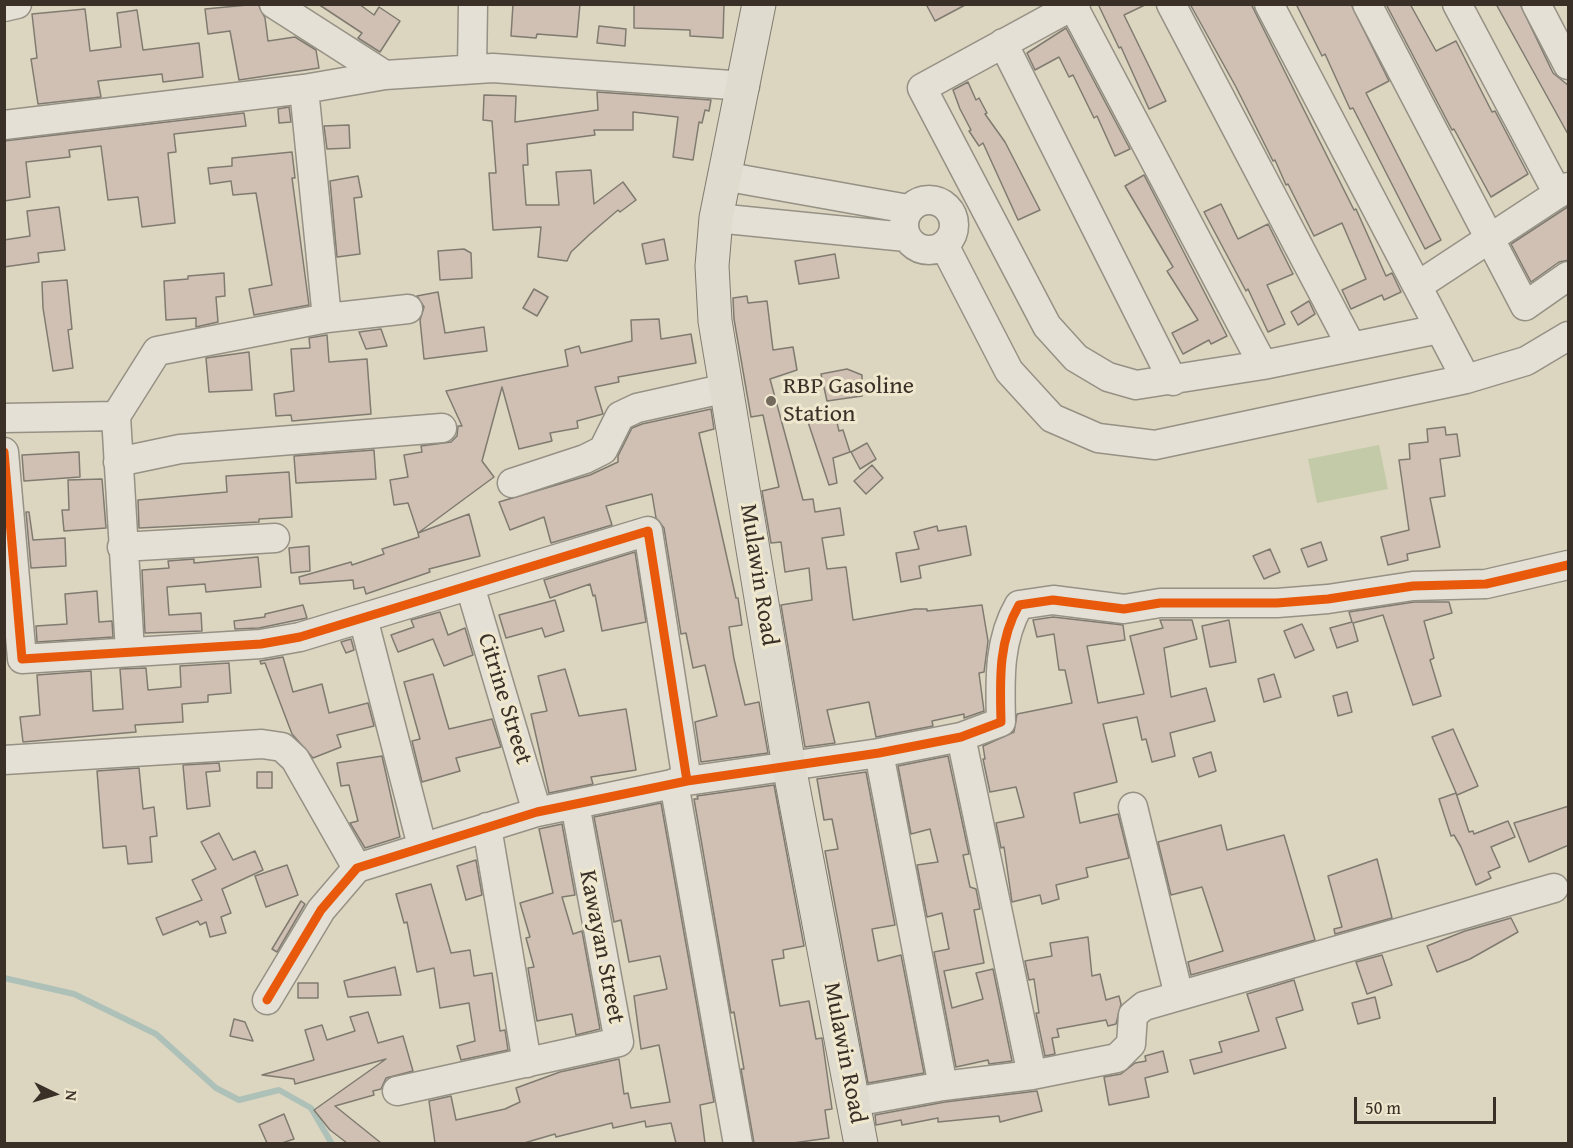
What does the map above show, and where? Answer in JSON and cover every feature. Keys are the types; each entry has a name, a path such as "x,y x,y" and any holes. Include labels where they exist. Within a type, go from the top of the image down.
{"main road":[{"name":"Mulawin Road","path":"759,4 745,86 723,176 716,218 712,266 715,321 789,766 861,1143"}],"street":[{"path":"4,7 17,4"},
{"path":"274,4 385,75"},
{"path":"471,69 473,4"},
{"path":"1171,4 1351,346"},
{"path":"1269,4 1419,285 1466,379"},
{"path":"1367,4 1526,306 1569,276"},
{"path":"1419,285 1490,236 1563,190 1457,4"},
{"path":"1536,4 1569,65"},
{"path":"1263,365 1075,5 922,88 1047,326 1076,358 1108,377 1136,385 1173,381 1263,365 1439,328"},
{"path":"1003,43 1173,381"},
{"path":"4,125 304,88 385,75 471,69 493,68 745,86"},
{"path":"304,88 327,318"},
{"path":"723,176 816,193 907,223"},
{"path":"810,227 816,193"},
{"path":"927,200 938,201 947,207 954,227 951,237 944,245 934,250 923,250 913,245 907,223 916,202 927,200"},
{"path":"716,218 810,227 907,223"},
{"path":"944,245 1009,371 1052,418 1098,438 1155,445 1466,379 1526,361 1569,336"},
{"path":"130,652 116,416 157,351 327,318 408,309"},
{"path":"512,483 585,459 603,450 620,416 637,408 727,388"},
{"path":"4,418 116,416"},
{"path":"118,462 180,449 442,428"},
{"path":"4,452 9,582 22,659 261,644 300,637 648,531 680,782 738,1143"},
{"path":"122,547 275,538"},
{"path":"267,1000 321,910 357,868 537,812 680,782 879,753 961,736 1001,722 1000,680 1004,641 1009,621 1019,605 1053,600 1124,609 1160,603 1276,603 1328,599 1413,586 1486,584 1569,566"},
{"name":"Citrine Street","path":"470,586 537,812"},
{"path":"363,618 422,846"},
{"path":"961,736 1032,1075"},
{"path":"4,760 262,744 282,747 295,759 357,868"},
{"path":"879,753 943,1086"},
{"name":"Kawayan Street","path":"397,1091 619,1042 575,804"},
{"path":"1133,807 1179,996"},
{"path":"487,826 527,1063"},
{"path":"854,1102 943,1086 1032,1075 1117,1059 1131,1044 1133,1015 1144,1006 1554,888"}],"green space":[{"path":"1379,445 1388,489 1317,503 1308,459"}],"building":[{"path":"258,4 265,18 268,41 295,37 316,50 319,68 239,80 230,31 208,34 205,9"},
{"path":"318,4 359,4 374,15 379,7 400,21 380,52 358,38 362,33"},
{"path":"513,4 580,4 577,37 537,34 536,38 511,36"},
{"path":"634,4 724,4 723,38 690,36 690,30 634,28"},
{"path":"926,4 967,4 935,21"},
{"path":"1098,4 1147,4 1124,15 1166,101 1149,109 1121,47 1119,48"},
{"path":"1190,4 1251,4 1354,210 1356,209 1386,276 1392,273 1401,292 1384,300 1382,295 1351,309 1342,290 1366,279 1342,223 1314,236"},
{"path":"1296,4 1351,4 1389,81 1366,93 1441,240 1425,249 1353,108 1350,109 1325,54 1322,56"},
{"path":"1386,4 1410,4 1436,51 1456,41 1492,112 1495,111 1528,174 1491,197 1454,129 1452,130"},
{"path":"1496,4 1520,4 1553,73 1569,86 1569,136"},
{"path":"85,9 90,51 121,47 117,13 137,10 143,50 199,43 203,77 163,82 162,74 98,81 101,97 38,104 31,59 37,58 32,14"},
{"path":"599,26 626,29 625,46 597,43"},
{"path":"1066,28 1130,149 1115,156 1097,116 1094,118 1073,75 1069,77 1059,57 1035,70 1027,53"},
{"path":"968,82 976,100 979,98 987,113 985,114 1005,142 1040,210 1018,220 983,143 979,146 969,131 971,130 953,90"},
{"path":"597,92 711,100 709,111 705,110 702,123 699,122 693,160 673,157 678,117 633,112 633,130 594,130 595,135 527,144 528,165 523,165 526,205 559,205 556,172 591,170 594,204 623,182 636,200 620,212 618,210 589,235 571,252 567,261 538,257 541,227 493,230 489,173 496,173 492,121 483,120 484,95 516,96 515,122 598,110"},
{"path":"289,107 291,122 279,123 278,109"},
{"path":"244,113 246,126 174,134 176,152 168,153 175,223 142,227 138,197 108,200 101,146 69,150 70,157 26,162 30,197 4,201 4,141"},
{"path":"349,125 350,148 327,149 324,126"},
{"path":"292,152 295,178 292,178 309,305 254,315 249,289 272,285 256,193 233,195 231,181 210,184 208,168 232,166 232,158"},
{"path":"1144,175 1227,336 1211,344 1209,340 1183,354 1172,333 1198,320 1167,271 1173,267 1125,186"},
{"path":"358,176 362,197 354,198 360,254 337,257 330,181"},
{"path":"1221,204 1238,239 1268,224 1293,274 1267,285 1285,324 1268,332 1248,289 1246,291 1204,212"},
{"path":"1569,206 1569,260 1559,262 1531,282 1511,244"},
{"path":"59,207 65,250 38,253 39,262 4,267 4,240 30,236 27,211"},
{"path":"664,239 668,260 646,264 642,244"},
{"path":"464,249 471,253 472,278 440,280 438,251"},
{"path":"835,254 839,278 799,284 795,261"},
{"path":"224,273 225,296 216,297 218,322 196,327 196,318 166,320 164,281"},
{"path":"67,280 72,329 68,330 73,368 53,371 43,308 42,282"},
{"path":"534,289 548,297 537,316 523,308"},
{"path":"438,292 445,333 484,327 487,351 424,359 420,320 424,307 417,296"},
{"path":"747,296 748,303 767,301 773,350 793,347 797,370 770,379 803,500 813,499 815,512 840,508 844,535 822,538 827,569 846,567 853,620 915,609 927,609 927,611 982,605 988,641 984,672 979,673 984,711 964,718 964,714 932,721 933,726 876,737 869,702 827,710 835,743 805,747 781,605 812,600 809,568 785,572 781,542 771,543 762,491 779,487 763,415 751,417 734,319 733,298"},
{"path":"1309,301 1315,314 1298,325 1291,312"},
{"path":"659,319 661,339 691,334 696,363 618,377 619,382 595,387 603,414 577,421 578,428 550,433 552,441 519,449 502,387 482,461 494,477 418,533 408,503 394,505 390,480 408,477 404,455 422,452 421,446 451,442 457,436 458,426 462,426 446,391 568,366 565,350 579,346 581,353 632,341 631,320"},
{"path":"381,329 387,346 366,349 359,332"},
{"path":"327,335 329,362 367,359 371,414 292,421 291,415 276,416 274,394 294,391 291,349 310,348 309,338"},
{"path":"249,352 252,390 209,392 206,358"},
{"path":"847,369 862,375 862,396 827,401 821,374"},
{"path":"711,409 714,429 699,433 736,598 738,598 742,625 729,627 734,659 745,705 759,702 768,753 701,762 695,722 717,716 705,665 693,668 686,633 681,634 664,528 656,518 652,494 606,506 612,525 551,543 544,517 510,530 499,502 590,475 618,462 618,456 632,428"},
{"path":"834,410 839,431 843,430 850,452 833,458 837,483 829,485 806,416"},
{"path":"1445,427 1446,435 1457,434 1460,456 1440,459 1445,496 1430,498 1440,547 1407,554 1408,560 1388,565 1381,537 1409,530 1399,460 1410,459 1409,444 1428,442 1427,429"},
{"path":"867,443 876,459 860,469 851,452"},
{"path":"374,450 376,479 296,483 294,456"},
{"path":"79,452 80,477 24,481 22,455"},
{"path":"872,465 883,478 866,494 854,481"},
{"path":"289,472 292,517 259,519 259,522 139,528 138,500 227,492 226,476"},
{"path":"102,479 106,528 64,531 62,510 69,510 68,480"},
{"path":"26,512 29,512 33,540 65,538 66,566 31,568"},
{"path":"469,514 480,556 429,569 430,572 366,594 364,587 354,589 353,580 300,584 299,577 351,562 352,565 384,554 382,549 419,537 418,533"},
{"path":"937,526 938,531 966,526 971,555 919,566 921,578 901,582 896,553 919,549 914,532"},
{"path":"1321,542 1327,560 1308,567 1301,549"},
{"path":"309,546 310,571 291,573 289,548"},
{"path":"1270,549 1280,572 1264,579 1253,556"},
{"path":"635,552 646,622 602,631 595,595 593,596 590,584 550,598 544,580"},
{"path":"258,557 261,587 206,592 205,584 167,587 169,615 201,613 202,631 145,633 142,570 169,568 168,561 194,559 194,563"},
{"path":"97,591 99,622 112,621 113,637 37,642 36,626 67,624 65,594"},
{"path":"555,600 564,631 545,637 542,628 506,638 499,615"},
{"path":"1414,602 1449,602 1452,613 1424,621 1434,658 1430,660 1441,696 1413,705 1383,615 1353,623 1358,641 1337,648 1330,628 1352,622 1349,612"},
{"path":"303,605 307,618 259,628 235,629 234,621 265,617 265,614"},
{"path":"440,612 448,635 465,628 473,655 444,666 433,639 398,652 391,635 414,627 411,620"},
{"path":"1053,617 1123,625 1125,640 1087,646 1098,703 1144,694 1130,636 1163,628 1160,620 1192,620 1197,639 1164,648 1171,697 1206,688 1215,721 1170,733 1175,756 1152,762 1146,739 1142,740 1137,717 1103,724 1117,782 1074,793 1080,823 1118,814 1129,858 1086,868 1088,877 1056,885 1059,899 1042,904 1040,895 1012,902 1004,847 1001,848 996,823 1024,817 1016,787 990,792 983,759 985,759 983,746 1014,732 1017,714 1072,703 1065,670 1059,670 1054,634 1037,637 1033,620"},
{"path":"1229,620 1236,662 1210,667 1202,626"},
{"path":"1302,624 1314,650 1295,658 1284,631"},
{"path":"351,639 354,650 346,653 341,642"},
{"path":"283,657 293,692 322,684 329,713 368,703 374,726 337,735 341,747 313,758 292,734 265,663 261,664 260,661"},
{"path":"229,663 231,693 208,695 208,702 182,704 183,722 135,725 136,732 23,742 20,717 40,715 37,675 91,671 93,711 123,709 120,669 146,668 148,690 181,687 180,666"},
{"path":"565,669 579,716 626,709 636,770 591,777 593,784 549,793 531,714 547,711 538,676"},
{"path":"433,674 449,729 492,719 501,747 456,758 460,771 422,782 412,741 420,739 404,682"},
{"path":"1274,674 1281,697 1264,702 1258,679"},
{"path":"1347,692 1352,712 1338,716 1333,696"},
{"path":"1453,729 1478,786 1457,795 1432,737"},
{"path":"1211,752 1216,771 1199,777 1193,758"},
{"path":"382,756 400,837 365,848 350,823 358,821 349,785 341,786 337,763"},
{"path":"948,756 969,854 963,855 970,887 976,889 980,909 974,910 984,963 944,971 952,1008 983,999 976,973 993,969 1012,1061 989,1064 988,1060 956,1067 934,952 949,949 942,913 927,917 917,865 938,862 930,829 911,834 898,766"},
{"path":"219,763 220,771 206,772 210,806 187,809 183,765"},
{"path":"139,768 143,809 154,807 157,836 150,837 152,862 128,864 126,846 103,848 97,771"},
{"path":"257,772 272,772 272,788 257,788"},
{"path":"866,772 895,925 872,929 878,961 901,955 924,1073 868,1083 825,851 838,849 832,819 824,820 817,779"},
{"path":"774,785 804,946 783,950 784,958 772,960 780,1006 809,1001 816,1039 822,1038 832,1109 825,1110 829,1138 793,1143 754,1143 741,1069 744,1069 734,1012 731,1013 694,799 698,799 697,796"},
{"path":"1456,793 1469,832 1473,831 1474,834 1508,821 1515,837 1491,847 1500,867 1488,872 1491,878 1476,885 1461,847 1454,835 1451,836 1439,799"},
{"path":"661,803 714,1102 700,1105 705,1143 676,1143 671,1123 646,1127 645,1121 613,1128 612,1123 556,1137 555,1134 524,1143 435,1143 429,1101 451,1096 456,1120 505,1109 520,1102 516,1088 560,1072 619,1059 624,1094 628,1093 631,1108 670,1102 659,1045 641,1049 634,996 667,989 660,956 629,962 621,920 614,922 594,817"},
{"path":"1569,806 1569,845 1529,862 1514,823"},
{"path":"562,824 575,895 562,897 573,934 582,931 600,1029 576,1035 572,1014 537,1021 528,968 534,967 526,938 530,937 520,903 553,893 539,829"},
{"path":"1221,825 1227,850 1284,835 1315,940 1191,975 1188,962 1223,951 1202,887 1171,895 1158,842"},
{"path":"219,833 233,860 255,851 263,870 222,889 231,913 221,917 226,933 210,937 206,922 200,925 198,921 163,935 156,918 202,900 192,880 216,869 201,842"},
{"path":"1377,859 1392,918 1335,934 1334,929 1342,927 1328,876"},
{"path":"476,860 482,895 466,900 457,866"},
{"path":"287,865 298,895 266,907 255,876"},
{"path":"431,884 451,953 470,950 474,976 492,973 500,1031 505,1030 508,1050 461,1060 457,1046 475,1041 469,1003 440,1008 434,968 417,972 407,922 404,923 396,894"},
{"path":"301,901 305,904 277,952 272,949"},
{"path":"1511,918 1518,932 1470,959 1437,972 1427,946 1465,931"},
{"path":"1088,937 1092,976 1100,974 1106,1000 1119,996 1121,1004 1116,1024 1108,1026 1106,1020 1057,1029 1059,1037 1052,1038 1055,1054 1045,1056 1036,1013 1039,1013 1034,979 1029,980 1025,961 1052,956 1050,943"},
{"path":"1382,955 1392,985 1367,994 1356,962"},
{"path":"395,967 401,995 348,997 344,981"},
{"path":"1294,980 1303,1010 1276,1018 1286,1048 1194,1074 1190,1060 1222,1052 1219,1042 1259,1031 1247,994"},
{"path":"298,983 318,983 318,998 298,998"},
{"path":"1375,997 1380,1018 1358,1024 1352,1003"},
{"path":"368,1012 378,1043 403,1036 413,1071 386,1078 381,1089 373,1091 374,1095 335,1106 381,1143 347,1143 330,1130 314,1110 386,1059 295,1084 294,1079 262,1075 314,1060 305,1030 322,1025 327,1040 355,1031 350,1017"},
{"path":"234,1019 245,1022 253,1041 230,1036"},
{"path":"1163,1051 1168,1072 1145,1078 1149,1097 1109,1105 1104,1077 1121,1074 1135,1063 1146,1061 1145,1056"},
{"path":"1037,1091 1042,1111 1000,1122 999,1116 938,1122 938,1118 902,1125 901,1120 876,1125 875,1115 945,1102"},
{"path":"284,1114 294,1139 282,1143 267,1143 259,1125"}],"waterway":[{"path":"4,978 74,994 156,1034 216,1088 239,1100 279,1090 311,1108 332,1144"}],"cycle path":[{"path":"4,452 22,659 261,644 300,637 648,531 687,781"},
{"path":"267,1000 321,910 357,868 537,812 687,781 879,753 961,737 1001,722 1001,676 1004,647 1007,633 1019,605 1053,600 1124,609 1160,603 1277,603 1328,599 1413,586 1486,584 1568,565"}],"place":[{"name":"RBP Gasoline Station","path":"771,401"}]}
